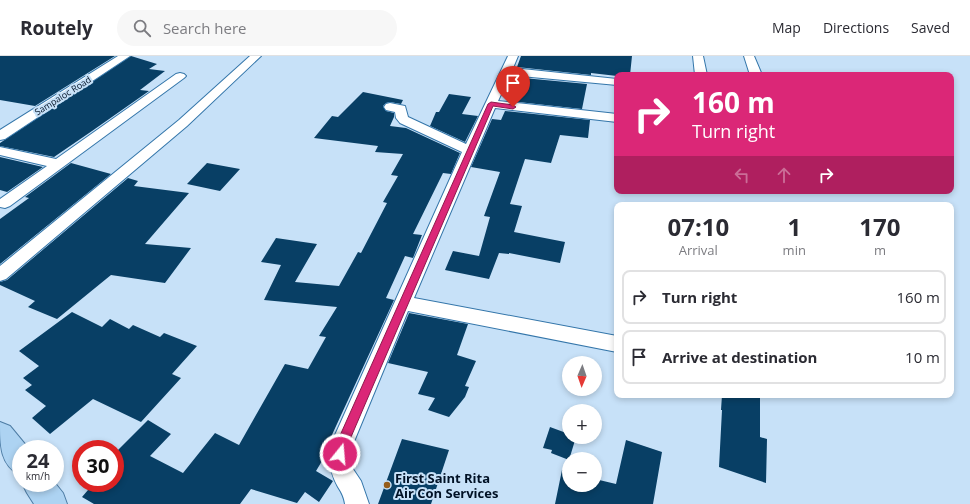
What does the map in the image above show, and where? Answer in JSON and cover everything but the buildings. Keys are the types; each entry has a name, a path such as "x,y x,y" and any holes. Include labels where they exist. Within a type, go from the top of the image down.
{"main road":[{"path":"0,435 12,450"}],"street":[{"name":"Sampaloc Road","path":"0,136 125,56"},
{"path":"0,275 183,123 256,56"},
{"path":"357,504 355,490 343,473 340,463 342,444 513,56"},
{"path":"698,56 701,72"},
{"path":"749,56 755,72"},
{"path":"506,71 614,82"},
{"path":"5,203 180,76"},
{"path":"491,104 614,118"},
{"path":"390,107 402,109 402,118 404,120 470,151"},
{"path":"0,151 58,164"},
{"path":"403,303 614,343"}],"place":[{"name":"First Saint Rita Air Con Services","path":"387,485"}],"route":[{"path":"340,454 342,444 448,198 491,104 513,107"}]}
